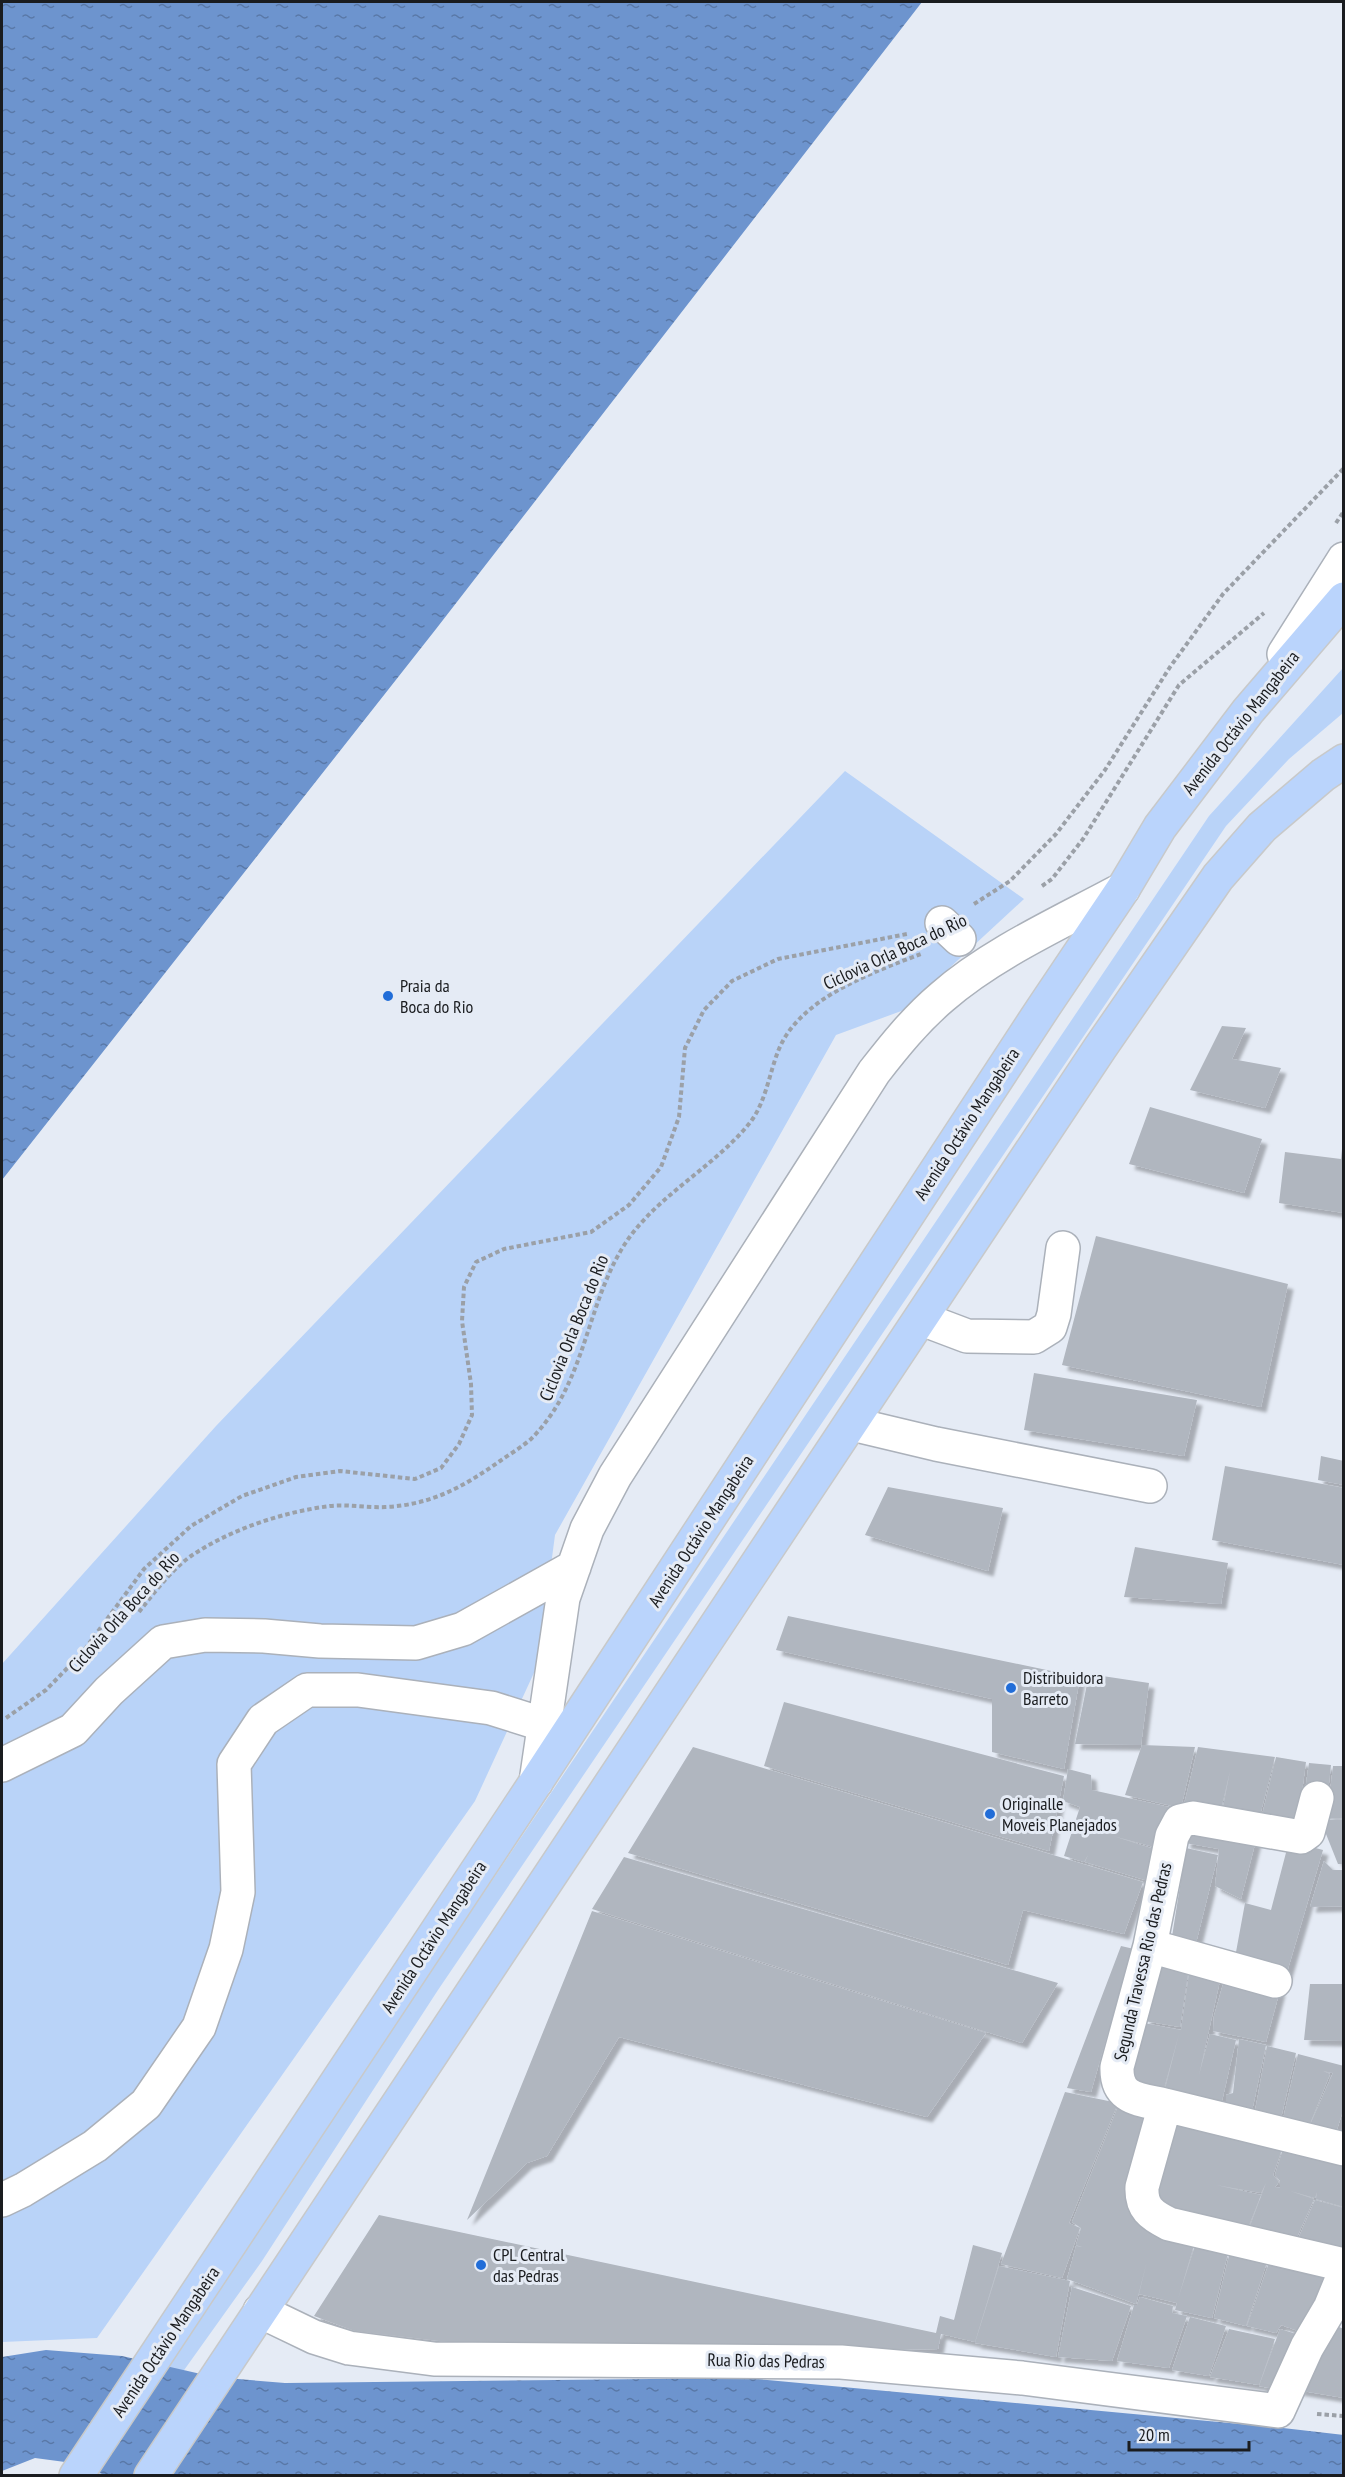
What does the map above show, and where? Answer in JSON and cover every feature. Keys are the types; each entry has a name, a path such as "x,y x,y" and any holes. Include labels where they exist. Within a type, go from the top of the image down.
{"main road":[{"name":"Avenida Octávio Mangabeira","path":"75,2475 171,2335 536,1782 1123,889 1161,827 1248,711 1344,599"},
{"path":"151,2475 922,1319 1100,1048 1218,877 1262,827 1323,775 1344,761"}],"street":[{"path":"1248,711 1338,544"},
{"path":"536,1782 563,1598 586,1529 615,1476 874,1072 906,1031 942,996 986,964 1123,889"},
{"path":"922,1319 967,1336 1034,1337 1050,1328 1063,1248"},
{"path":"852,1424 936,1444 1150,1486"},
{"path":"2,1765 73,1730 109,1691 163,1642 205,1635 416,1643 463,1629 574,1567"},
{"path":"2,2200 95,2146 146,2104 200,2027 226,1949 238,1892 234,1764 263,1720 307,1690 358,1690 491,1708 545,1725"},
{"name":"Segunda Travessa Rio das Pedras","path":"1317,1798 1308,1832 1301,1837 1193,1818 1180,1821 1172,1836 1150,1946 1117,2067 1117,2078 1123,2092 1133,2097 1344,2148"},
{"path":"1150,1946 1275,1981"},
{"path":"1165,2105 1142,2187 1141,2198 1146,2210 1169,2224 1344,2265"},
{"name":"Rua Rio das Pedras","path":"260,2311 314,2337 349,2348 434,2359 842,2362 1022,2378 1278,2411 1307,2348 1330,2308 1344,2274"}],"path":[{"path":"2,1722 46,1690 82,1653 144,1569 191,1526 242,1496 296,1477 340,1471 415,1479 441,1468 459,1444 472,1415 471,1384 462,1321 464,1287 476,1262 504,1249 591,1232 629,1204 661,1167 679,1117 685,1048 704,1010 732,981 778,959 951,931 1010,880 1056,834 1105,770 1170,667 1223,594 1344,468"},
{"path":"1338,544 1344,511"},
{"path":"1035,892 1052,879 1083,839 1179,685 1271,606"},
{"name":"Ciclovia Orla Boca do Rio","path":"135,1617 155,1591 190,1557 238,1531 289,1514 331,1506 386,1507 427,1501 466,1485 530,1440 557,1408 573,1374 620,1251 649,1214 720,1154 750,1122 766,1090 780,1046 805,1011 843,988 910,958 951,931"}],"shaded area":[{"path":"1343,668 1343,713 1289,759 1226,826 438,1990 262,2261 177,2380 116,2475 91,2476 1209,816"},
{"path":"845,771 1024,899 904,1010 836,1035 555,1535 538,1664 475,1801 97,2338 2,2342 2,1664 216,1426"}],"water":[{"path":"2,2 922,2 436,629 2,1180"},
{"path":"46,2350 122,2356 214,2377 285,2383 747,2378 1283,2428 1344,2435 1343,2476 107,2476 80,2464 35,2458 2,2471 2,2357"}],"building":[{"path":"1222,1026 1246,1028 1232,1059 1281,1068 1265,1108 1190,1090"},
{"path":"1150,1107 1262,1139 1244,1193 1129,1164"},
{"path":"1342,1149 1344,1213 1279,1203 1285,1152 1341,1159"},
{"path":"1096,1236 1288,1284 1261,1407 1062,1365"},
{"path":"1034,1373 1197,1400 1184,1456 1024,1430"},
{"path":"1321,1456 1344,1461 1344,1485 1318,1480"},
{"path":"1225,1466 1344,1488 1344,1565 1212,1540"},
{"path":"888,1487 1003,1508 988,1571 865,1535"},
{"path":"1135,1547 1228,1563 1221,1604 1124,1597"},
{"name":"Distribuidora Barreto","path":"788,1616 1080,1677 1064,1769 992,1752 992,1699 776,1650"},
{"path":"1089,1674 1149,1683 1141,1745 1075,1744"},
{"name":"Originalle Moveis Planejados","path":"784,1702 1064,1776 1049,1851 764,1766"},
{"path":"1142,1745 1195,1747 1181,1808 1125,1795"},
{"path":"693,1747 1143,1882 1124,1934 1023,1910 1008,1965 628,1853"},
{"path":"1198,1747 1275,1757 1258,1823 1221,1818 1230,1771 1219,1818 1182,1813"},
{"path":"1276,1757 1306,1762 1297,1828 1260,1824"},
{"path":"1309,1763 1331,1765 1328,1792 1305,1791"},
{"path":"1333,1766 1344,1766 1344,1818 1327,1819"},
{"path":"1068,1769 1091,1775 1092,1790 1169,1807 1154,1847 1113,1836 1154,1849 1145,1880 1085,1862 1088,1855 1084,1862 1064,1856 1080,1807 1063,1801"},
{"path":"1320,1819 1344,1820 1344,1864 1338,1864"},
{"path":"1187,1823 1257,1836 1241,1899 1215,1886 1219,1849 1185,1843"},
{"path":"1288,1845 1304,1854 1308,1846 1323,1850 1285,1979 1234,1963 1245,1903 1271,1910"},
{"path":"1186,1848 1218,1855 1194,1951 1171,1943"},
{"path":"624,1857 1058,1983 1022,2043 592,1909"},
{"path":"1324,1861 1333,1870 1344,1870 1344,1906 1310,1907"},
{"path":"592,1911 986,2033 927,2117 619,2037 547,2156 527,2163 467,2220"},
{"path":"1121,1946 1143,1951 1116,2031 1108,2032 1091,2092 1067,2088"},
{"path":"1160,1960 1189,1967 1180,2027 1144,2021"},
{"path":"1190,1967 1221,1976 1199,2075 1210,2034 1236,2040 1221,2105 1164,2093 1179,2034 1163,2092 1122,2082 1144,2023 1181,2030"},
{"path":"1225,1977 1280,1990 1266,2042 1213,2031 1214,2016"},
{"path":"1310,1984 1344,1984 1344,2041 1304,2040"},
{"path":"1239,2039 1266,2045 1252,2111 1226,2105 1226,2095 1233,2093"},
{"path":"1267,2046 1296,2053 1281,2118 1255,2111"},
{"path":"1298,2054 1344,2066 1344,2107 1335,2136 1310,2125 1333,2073 1323,2071 1330,2074 1309,2126 1283,2119"},
{"path":"1065,2092 1118,2103 1069,2223 1080,2228 1062,2278 1001,2264"},
{"path":"1119,2104 1150,2113 1126,2184 1129,2207 1152,2235 1194,2245 1178,2299 1195,2246 1228,2253 1212,2318 1175,2310 1177,2303 1139,2294 1147,2261 1136,2304 1067,2279 1076,2246 1082,2247 1076,2245 1081,2228 1072,2222"},
{"path":"1173,2114 1282,2149 1273,2175 1279,2182 1275,2187 1280,2188 1280,2181 1275,2175 1283,2149 1344,2163 1344,2207 1316,2199 1317,2192 1315,2198 1290,2191 1314,2199 1293,2246 1247,2234 1266,2183 1261,2193 1216,2185 1261,2195 1246,2233 1208,2222 1210,2214 1207,2222 1156,2208 1147,2196"},
{"path":"1315,2200 1344,2208 1344,2253 1295,2246"},
{"name":"CPL Central das Pedras","path":"379,2215 936,2333 940,2316 954,2320 973,2245 1002,2253 975,2342 941,2334 938,2349 540,2353 355,2331 314,2316"},
{"path":"1230,2252 1267,2262 1246,2326 1214,2318"},
{"path":"1269,2263 1329,2278 1304,2333 1281,2325 1276,2333 1247,2326"},
{"path":"999,2266 1070,2281 1056,2357 975,2343"},
{"path":"1072,2287 1131,2306 1112,2361 1058,2357"},
{"path":"1140,2297 1173,2306 1172,2313 1187,2316 1169,2368 1117,2361 1134,2305 1137,2305"},
{"path":"1190,2317 1226,2326 1209,2376 1172,2370"},
{"path":"1334,2325 1344,2329 1344,2398 1297,2390"},
{"path":"1229,2329 1275,2339 1259,2385 1210,2377"},
{"path":"1280,2329 1303,2336 1275,2389 1259,2386"}],"place":[{"name":"Praia da Boca do Rio","path":"388,996"},
{"name":"Distribuidora Barreto","path":"1011,1688"},
{"name":"Originalle Moveis Planejados","path":"990,1814"},
{"name":"CPL Central das Pedras","path":"481,2265"}]}
